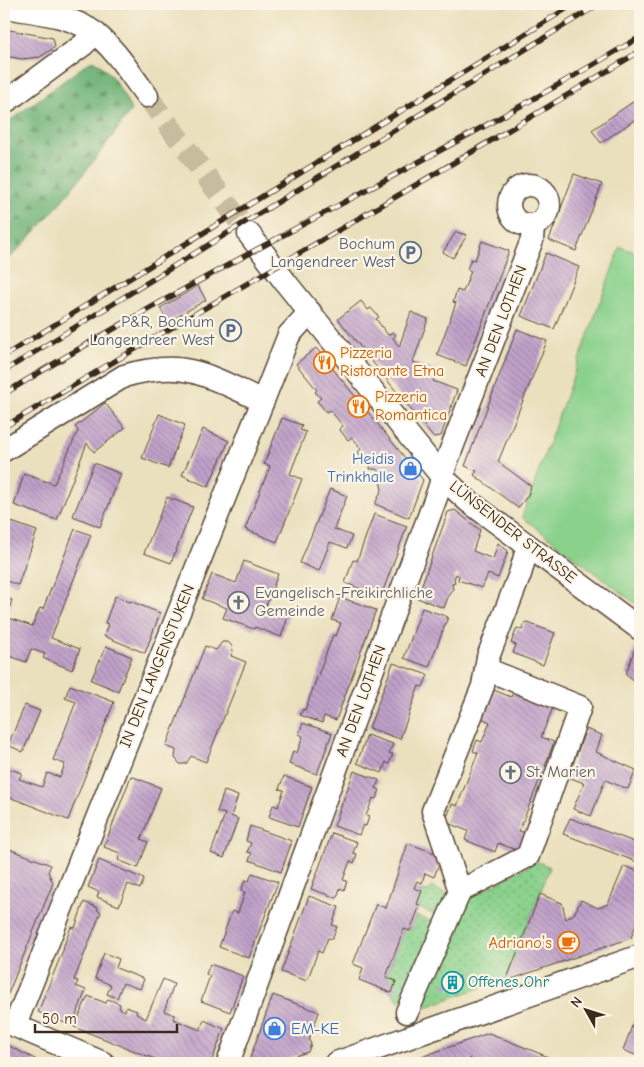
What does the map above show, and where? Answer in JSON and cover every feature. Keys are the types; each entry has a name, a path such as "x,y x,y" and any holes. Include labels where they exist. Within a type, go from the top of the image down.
{"street":[{"path":"4,7 62,18 79,24 95,33 108,45 147,96"},
{"path":"4,103 83,45 95,33"},
{"name":"AN DEN LOTHEN","path":"228,1063 443,478 446,463 532,240 533,226"},
{"name":"LÜNSENDER STRASSE","path":"250,234 443,478 468,500 528,546 640,629"},
{"name":"IN DEN LANGENSTUKEN","path":"9,1023 289,336 310,312"},
{"path":"4,450 124,376 140,372 156,369 190,371 263,401"},
{"path":"460,891 433,811 482,686 488,657 520,574 528,546"},
{"path":"407,1012 460,891 528,856 580,707 486,669"},
{"path":"350,1061 640,955"},
{"path":"9,1023 103,1063"}],"green space":[{"path":"94,61 100,64 111,76 131,110 71,190 4,264 4,125 88,63"},
{"path":"620,247 640,254 640,607 522,517"},
{"path":"536,861 550,867 507,978 426,1007 421,992 460,904"},
{"path":"432,887 447,894 440,917 419,908 420,905 417,904 422,891 428,892"},
{"path":"417,916 438,924 400,1002 392,993 396,981 386,977 404,929 411,931"}],"building":[{"path":"4,29 53,38 55,47 40,57 22,59 4,56"},
{"path":"640,97 640,116 601,143 592,130"},
{"path":"574,174 602,184 576,251 549,240"},
{"path":"456,232 467,235 453,258 443,252"},
{"path":"482,241 509,251 466,366 437,355 456,303 453,302 457,290 463,292 471,271 467,269 471,259 475,260"},
{"path":"546,253 579,267 554,329 521,316"},
{"path":"198,286 206,300 168,322 160,308"},
{"path":"361,301 368,310 371,308 379,317 376,319 388,335 393,332 396,335 393,338 399,347 411,312 428,319 413,362 438,372 433,381 457,390 441,436 433,437 338,319"},
{"path":"517,329 547,341 498,462 531,486 528,495 518,508 474,475 477,471 465,466"},
{"path":"316,348 423,480 409,518 375,504 382,489 380,481 376,476 380,473 376,469 370,469 371,461 368,458 363,459 358,452 361,449 356,442 352,437 348,440 339,429 343,426 330,410 326,412 317,401 321,398 315,392 317,390 296,364"},
{"path":"105,403 125,428 94,452 87,443 57,520 14,505 24,474 54,484 78,431 75,427"},
{"path":"159,414 185,425 168,468 142,458"},
{"path":"282,418 302,425 300,430 306,432 290,474 302,479 277,542 245,529 270,466 264,464"},
{"path":"203,429 229,441 208,487 182,475"},
{"path":"94,463 121,474 100,527 73,516"},
{"path":"330,489 347,496 334,529 352,536 347,548 330,542 319,571 300,563"},
{"path":"167,497 193,507 171,563 144,553"},
{"path":"455,510 480,530 473,551 493,559 498,543 508,551 498,578 488,574 482,588 458,580 459,576 456,574 455,583 452,584 453,589 444,608 417,598 448,512"},
{"path":"374,514 407,526 381,596 345,583 353,560 357,561"},
{"path":"6,520 37,531 18,585 4,580 4,526"},
{"path":"75,529 91,535 51,638 80,649 72,670 43,658 45,654 31,649 26,662 4,654 4,597 12,600 6,617 32,626 40,608 43,609"},
{"name":"Evangelisch-Freikirchliche Gemeinde","path":"244,561 278,574 266,606 289,614 281,637 223,618 227,608 202,599 212,574 236,583"},
{"path":"115,596 160,613 145,653 104,636 108,624 105,623"},
{"path":"340,597 376,610 336,720 324,716 322,723 300,715 303,709 305,710 333,635 336,636 341,623 332,620"},
{"path":"422,608 448,617 429,667 404,658"},
{"path":"525,622 555,633 543,665 513,653 516,645 511,643 517,628 522,630"},
{"path":"222,642 228,642 232,646 231,656 246,662 206,762 191,756 186,764 180,764 175,758 176,750 166,746 205,646 216,650"},
{"path":"637,642 640,644 640,685 626,674"},
{"path":"106,646 132,657 118,691 91,680"},
{"path":"393,663 428,675 423,687 419,686 400,739 369,728"},
{"path":"70,685 114,702 68,820 4,795 4,767 22,773 19,779 42,787 47,773 60,777 65,764 53,760 76,702 65,698"},
{"name":"St. Marien","path":"491,689 511,697 514,690 554,705 541,737 554,742 545,766 550,768 546,778 541,776 519,831 526,833 519,851 498,843 495,852 465,840 468,831 445,822 452,804 457,806 478,753 473,751 477,740 482,742 490,722 479,717"},
{"path":"25,705 40,711 23,752 8,745"},
{"path":"303,723 332,733 317,774 289,764 293,751 297,753 303,736 299,734"},
{"path":"586,729 602,735 596,752 636,770 628,789 605,780 591,816 573,809 584,783 568,777"},
{"path":"367,735 393,744 389,753 393,754 389,764 386,762 382,773 357,763"},
{"path":"354,771 379,780 376,788 380,790 376,799 373,798 366,816 369,817 366,826 363,825 359,835 334,826"},
{"path":"131,776 161,788 141,839 148,842 138,868 118,860 120,853 104,847"},
{"path":"284,776 312,787 298,827 269,817 273,805 278,807 284,790 279,789"},
{"path":"224,791 238,796 231,816 238,819 224,858 211,853 225,814 217,812"},
{"path":"570,818 637,843 640,834 640,863 563,834"},
{"path":"250,826 292,841 281,872 249,860 252,853 247,852 251,843 246,841"},
{"path":"332,833 357,842 353,853 357,854 354,863 350,861 343,880 347,881 344,890 340,888 337,898 311,889"},
{"path":"408,843 442,856 434,877 425,873 422,883 417,881 414,888 422,891 417,904 420,905 410,931 404,929 386,977 396,981 392,993 359,980 363,968 353,964 376,904 386,908"},
{"path":"9,849 51,865 48,872 53,883 8,994 4,997 4,863"},
{"path":"99,860 144,879 140,889 128,884 119,906 97,897 99,892 88,887"},
{"path":"624,866 640,872 640,913 631,938 506,981 540,894 562,903 566,919 574,914 581,900 598,908 608,904"},
{"path":"252,873 278,882 249,958 219,947 232,911 238,913 245,892 241,891 245,880 249,881"},
{"path":"309,896 339,907 332,925 337,927 332,939 328,938 322,953 318,951 307,981 281,972"},
{"path":"84,902 98,908 97,910 101,912 74,980 78,981 76,986 86,990 72,1026 38,1012 71,927 75,928"},
{"path":"104,953 119,959 116,968 144,979 140,989 123,983 117,998 107,994 111,985 95,978"},
{"path":"210,964 243,976 230,1012 201,1001 210,976 206,974"},
{"name":"Offenes Ohr","path":"459,976 461,983 446,989 443,982"},
{"path":"163,979 174,984 164,1011 175,1015 173,1019 200,1030 204,1020 224,1029 211,1063 165,1063 74,1027 88,996 106,1003 108,999 120,1004 119,1008 125,1011 126,1007 137,1011 136,1014 146,1019"},
{"path":"273,995 319,1012 309,1040 311,1044 308,1052 282,1060 283,1063 257,1063 250,1058"},
{"path":"640,1005 640,1057 623,1050"},
{"path":"489,1033 563,1063 469,1063 471,1057 468,1063 404,1063"},
{"path":"7,1045 35,1059 33,1063 4,1063"}],"tunnel":[{"path":"147,96 249,234"}],"railway":[{"path":"4,356 574,4"},
{"path":"4,371 599,4"},
{"path":"4,394 161,302 482,128 640,37"},
{"path":"4,427 640,51"}],"place":[{"name":"Bochum Langendreer West","path":"411,253"},
{"name":"P&R, Bochum Langendreer West","path":"230,331"},
{"name":"Pizzeria Ristorante Etna","path":"324,362"},
{"name":"Pizzeria Romantica","path":"359,406"},
{"name":"Heidis Trinkhalle","path":"410,468"},
{"name":"Evangelisch-Freikirchliche Gemeinde","path":"239,602"},
{"name":"St. Marien","path":"510,772"},
{"name":"Adrianoʼs","path":"568,943"},
{"name":"Offenes Ohr","path":"452,982"},
{"name":"EM-KE","path":"275,1029"}]}
